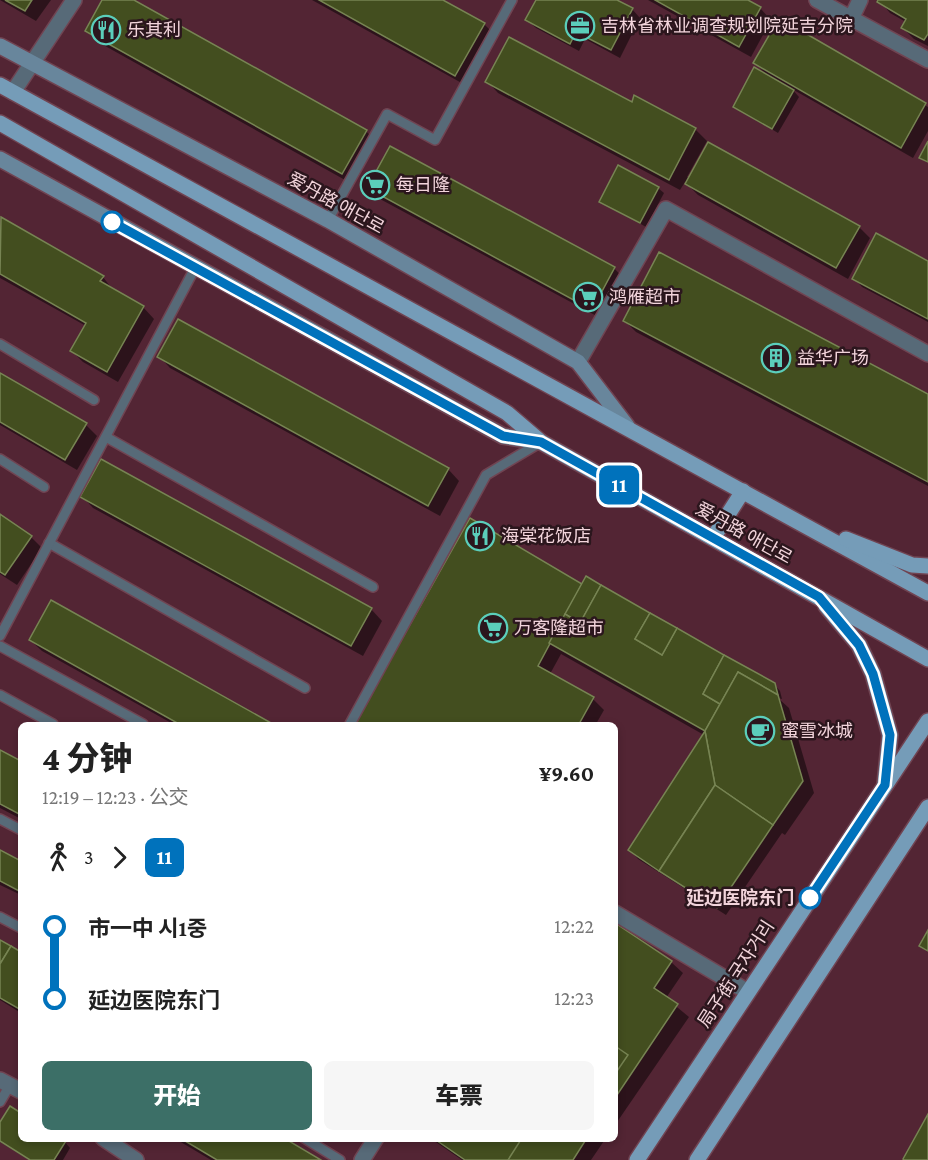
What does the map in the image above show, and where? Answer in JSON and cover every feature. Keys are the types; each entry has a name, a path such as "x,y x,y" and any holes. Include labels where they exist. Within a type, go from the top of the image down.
{"main road":[{"name":"爱丹路 애단로","path":"7,88 548,387 627,426 928,593"},
{"name":"爱丹路 애단로","path":"0,123 507,413 541,442 928,659"},
{"path":"713,538 743,491"},
{"path":"781,513 912,565 928,566"},
{"path":"819,597 859,645 873,674 890,735 885,785"},
{"name":"局子街 국자거리","path":"637,1160 928,721"},
{"path":"697,1160 928,807"},
{"path":"906,838 928,825"}],"street":[{"path":"7,88 32,63 74,0"},
{"path":"817,0 928,60"},
{"path":"851,19 860,0"},
{"name":"爱丹路 애단로","path":"0,46 328,220 578,362 627,426"},
{"name":"爱丹路 애단로","path":"0,159 503,436 541,442"},
{"path":"578,362 666,209 928,354"},
{"path":"618,915 748,992"},
{"path":"109,1142 136,1160"},
{"path":"362,1160 373,1142"}],"lane":[{"path":"328,220 387,114 435,140 512,0"},
{"path":"0,636 195,268"},
{"path":"0,344 94,400"},
{"path":"106,436 373,587"},
{"path":"351,722 486,475 541,442"},
{"path":"0,459 44,488"},
{"path":"49,543 305,688"},
{"path":"0,646 139,722"},
{"path":"0,695 49,722"},
{"path":"0,819 18,828"},
{"path":"0,917 18,926"},
{"path":"0,1101 10,1086"},
{"path":"311,1142 340,1160"}],"building":[{"path":"5,0 32,0 25,11"},
{"path":"102,0 134,0 367,130 342,174 85,31"},
{"path":"319,0 443,0 485,23 455,76"},
{"name":"吉林省林业调查规划院延吉分院","path":"536,0 617,0 633,8 611,50 576,32 570,44 525,20"},
{"path":"655,0 748,0 761,7 739,47"},
{"path":"878,0 928,0 928,34 924,40 901,28 906,19 877,2"},
{"path":"779,18 926,103 901,148 753,63"},
{"path":"509,37 632,102 634,95 696,128 669,180 485,82"},
{"path":"754,67 794,90 772,129 733,107"},
{"path":"928,141 928,162 919,158"},
{"path":"708,142 860,226 836,268 685,184"},
{"path":"390,146 615,267 592,310 367,188"},
{"path":"618,165 659,187 640,223 599,202"},
{"path":"1,217 104,276 100,281 144,306 107,372 70,351 86,323 0,274"},
{"path":"876,233 928,261 928,319 852,279"},
{"name":"益华广场","path":"659,252 928,394 928,482 623,321"},
{"path":"178,319 449,468 428,506 157,357"},
{"path":"0,373 87,423 65,460 0,422"},
{"path":"101,459 372,608 351,646 80,497"},
{"path":"0,514 32,536 5,575 0,572"},
{"path":"470,518 582,584 538,666 594,697 580,722 355,722"},
{"path":"586,576 601,585 580,623 565,614"},
{"path":"601,585 650,613 635,639 662,655 677,628 724,655 703,694 720,704 705,731 549,643 565,614 580,623"},
{"path":"51,600 269,722 175,722 29,640"},
{"path":"650,613 677,628 662,655 635,639"},
{"path":"724,655 775,683 778,695 738,672 720,704 703,694"},
{"path":"738,672 778,695 803,781 773,825 715,785 705,731"},
{"path":"705,731 715,785 659,871 628,850"},
{"path":"0,750 18,759 18,813 0,804"},
{"path":"715,785 773,825 717,908 659,871"},
{"path":"0,850 18,859 18,890 0,881"},
{"path":"618,925 672,961 654,988 678,1004 618,1094"},
{"path":"928,930 928,951 919,946"},
{"path":"0,940 11,946 0,964"},
{"path":"11,946 18,950 18,1008 0,998 0,964"},
{"path":"618,1048 628,1055 618,1070"},
{"path":"10,1106 18,1111 18,1142 65,1142 54,1160 30,1160 0,1141 0,1122"},
{"path":"928,1114 928,1160 904,1160 903,1159"},
{"path":"187,1142 291,1142 321,1160 217,1160"},
{"path":"439,1142 520,1142 546,1160 465,1160"},
{"path":"519,1142 584,1142 573,1160 508,1160"}],"bus line":[{"name":"11","path":"112,222 503,436 541,442 819,597 859,645 873,674 890,735 885,785 810,898"}],"place":[{"name":"吉林省林业调查规划院延吉分院","path":"580,26"},
{"name":"乐其利","path":"106,30"},
{"name":"每日隆","path":"375,185"},
{"name":"鸿雁超市","path":"588,297"},
{"name":"益华广场","path":"776,358"},
{"name":"海棠花饭店","path":"480,536"},
{"name":"万客隆超市","path":"493,628"},
{"name":"蜜雪冰城","path":"760,731"},
{"name":"延边医院东门","path":"810,898"}]}
